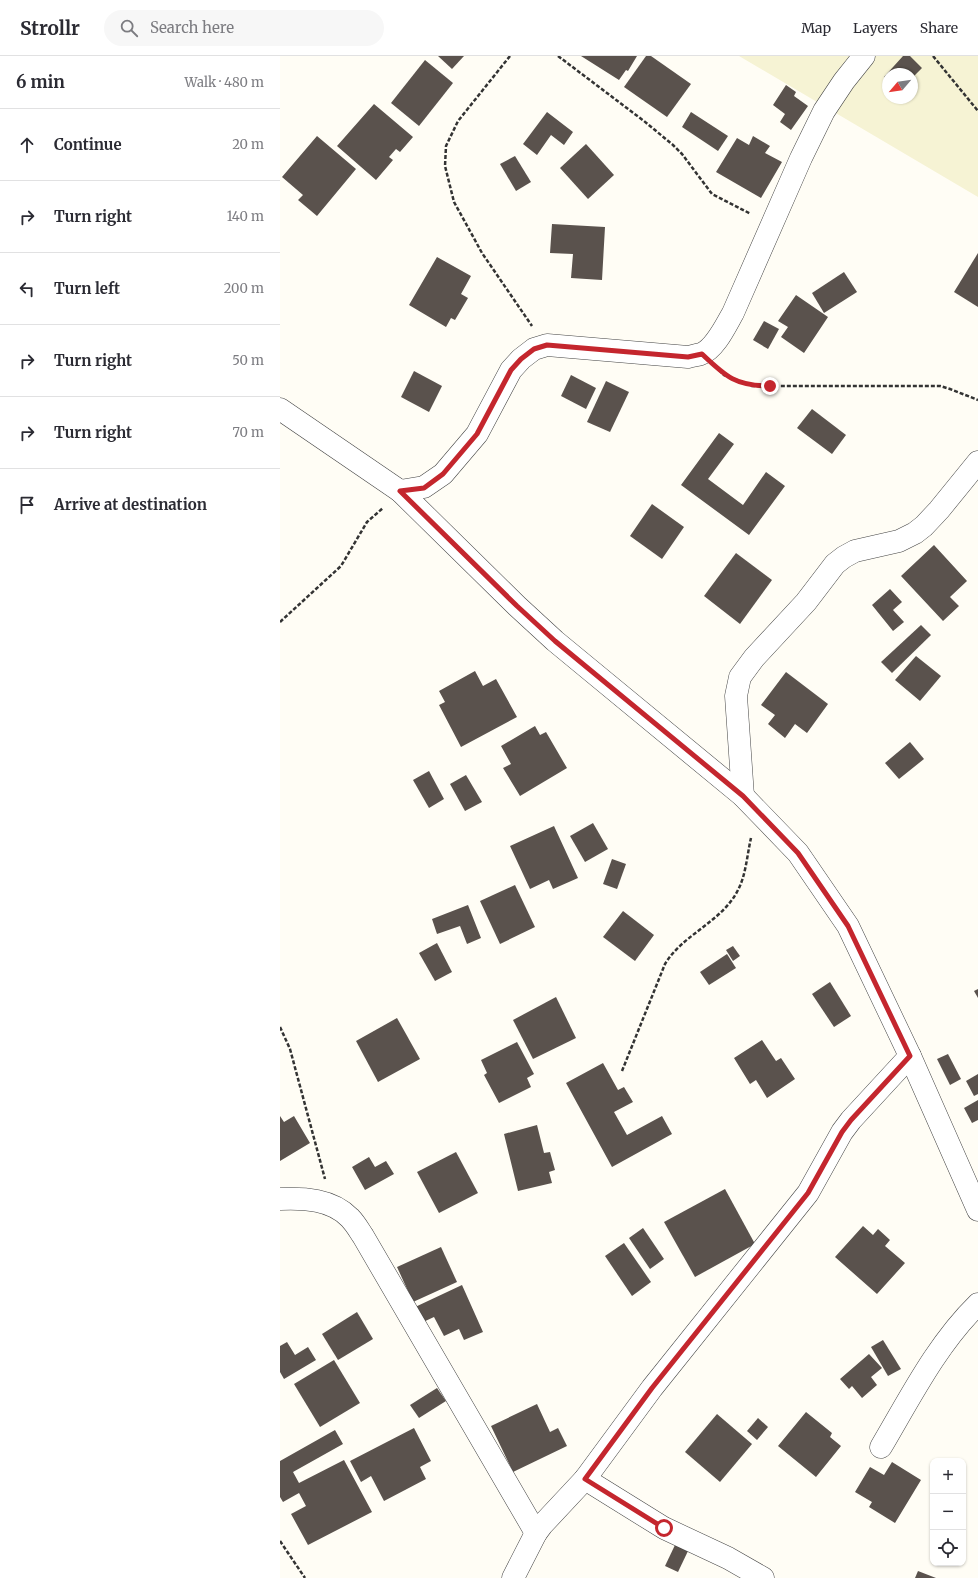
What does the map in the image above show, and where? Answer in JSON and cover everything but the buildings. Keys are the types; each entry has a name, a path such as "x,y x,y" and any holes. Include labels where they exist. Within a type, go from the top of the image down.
{"street":[{"path":"405,497 424,488 443,474 477,434 511,370 521,359 534,349 547,345 688,357 702,354 711,346 723,332 801,158 824,111 844,81 864,56"},
{"path":"280,409 405,497 555,641 750,803 798,853 848,926 973,1184 978,1210"},
{"path":"750,803 736,696 740,677 754,658 806,602 835,564 855,551 900,541 915,533 939,510 978,462"},
{"path":"513,1578 536,1533 549,1516 585,1479 652,1388 808,1193 842,1132 851,1120 910,1056"},
{"path":"280,1199 304,1198 331,1204 350,1217 363,1236 536,1533"},
{"path":"881,1447 933,1360 961,1321 978,1304"},
{"path":"585,1479 664,1528 728,1558 763,1578"}],"path":[{"path":"510,56 458,121 446,146 446,166 454,202 482,253 547,345"},
{"path":"558,56 673,144 712,194 772,224"},
{"path":"933,56 978,111"},
{"path":"702,354 724,375 752,386 940,386 950,388 978,400"},
{"path":"280,622 341,566 367,522 389,504 405,497"},
{"path":"622,1071 664,964 672,953 720,914 739,889 743,877 750,803"},
{"path":"280,1028 290,1050 319,1154 331,1204"},
{"path":"280,1541 305,1578"}],"shaded area":[{"path":"739,56 978,56 978,197"}],"route":[{"path":"664,1528 585,1479 652,1388 808,1193 842,1132 851,1120 910,1056 848,926 829,895 798,853 743,796 555,641 517,606 400,491 424,488 443,474 477,434 511,370 521,359 534,349 547,345 688,357 702,354 724,375 752,386 770,386"}]}
